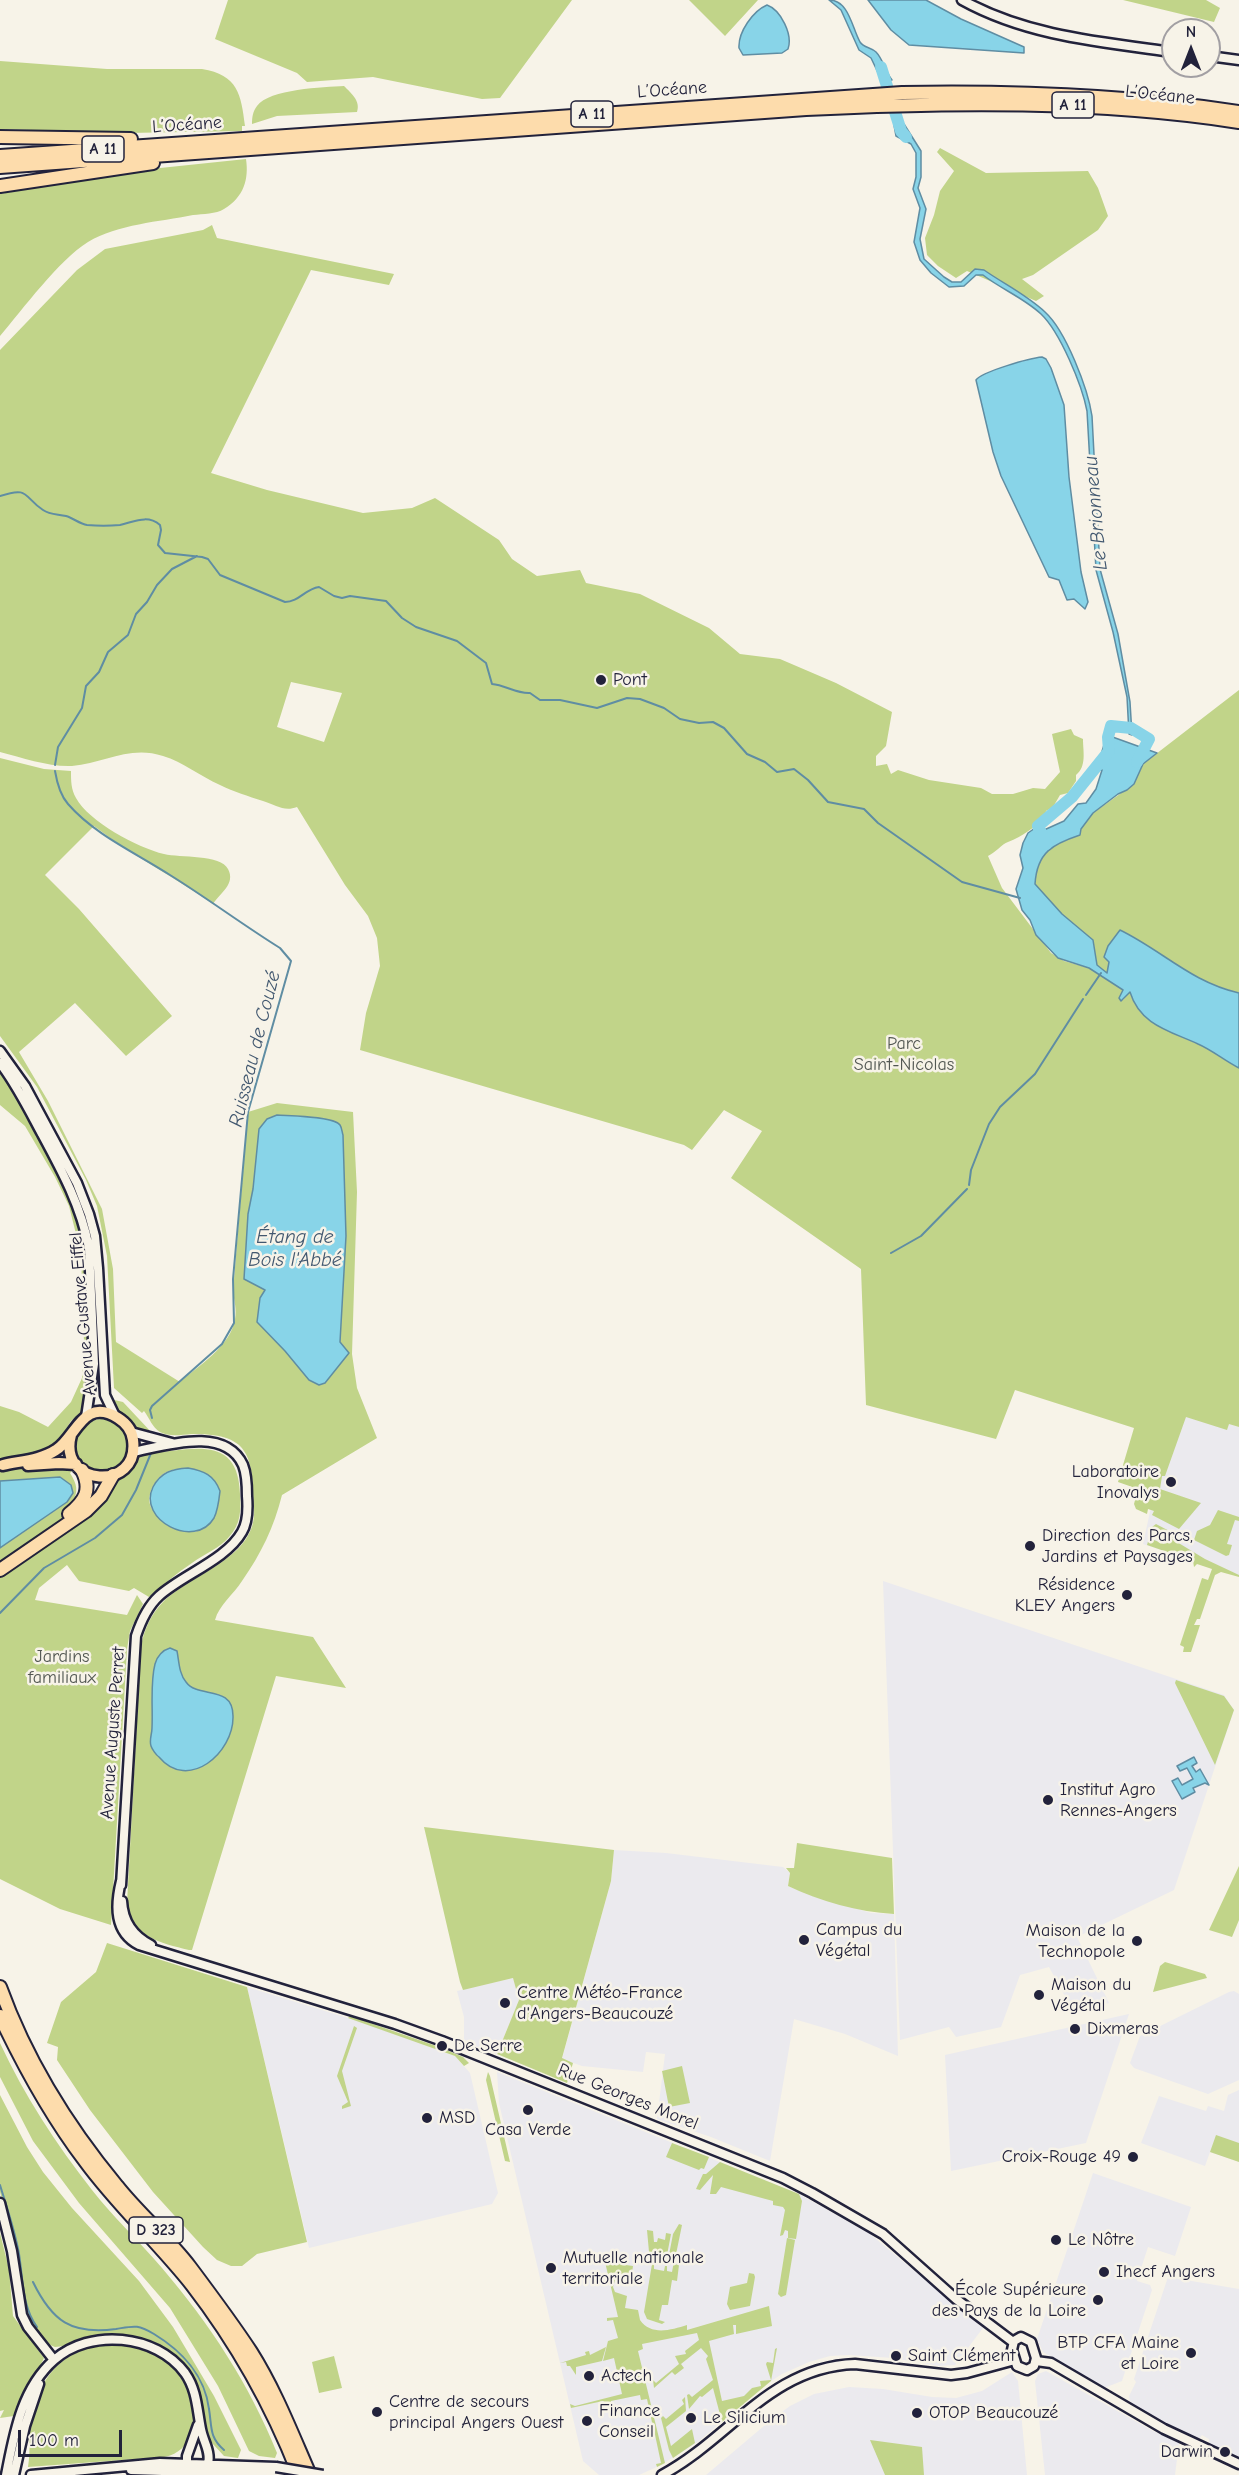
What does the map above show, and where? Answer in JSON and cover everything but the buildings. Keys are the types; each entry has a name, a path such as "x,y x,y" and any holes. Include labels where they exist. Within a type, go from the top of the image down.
{"highway":[{"name":"L’Océane","path":"0,167 259,143 806,109 881,100 1017,93 1094,97 1239,112"},
{"name":"L’Océane","path":"903,99 1060,105 1156,112 1239,122"},
{"path":"0,137 94,140 194,137 207,141"},
{"name":"L’Océane","path":"0,156 207,141 236,146"},
{"path":"2,186 115,168 219,156 236,146"},
{"path":"0,1562 80,1505 88,1490 79,1467"},
{"path":"0,1570 93,1505 113,1475"},
{"name":"D 323","path":"0,1987 28,2052 57,2102 91,2152 117,2187 188,2265 252,2353 281,2409 310,2475"},
{"name":"D 323","path":"0,2016 21,2061 50,2111 84,2161 109,2193 192,2285 243,2360 270,2410 299,2475"}],"main road":[{"path":"101,1413 116,1416 127,1425 131,1432 133,1452 128,1464 113,1475 97,1477 79,1467 2,1465 50,1454 63,1445 78,1423 86,1417 101,1413"},
{"path":"71,1435 70,1449 79,1467"}],"street":[{"path":"962,0 1012,23 1056,35 1161,50"},
{"path":"1221,58 1239,60"},
{"name":"Avenue Gustave Eiffel","path":"0,1051 25,1086 77,1183 89,1214 95,1236 98,1268 105,1395 116,1416"},
{"name":"Avenue Gustave Eiffel","path":"0,1063 19,1091 71,1189 86,1233 90,1260 94,1364 86,1417"},
{"name":"Avenue Auguste Perret","path":"131,1432 173,1443"},
{"name":"Avenue Auguste Perret","path":"125,1927 120,1881 136,1636 144,1615 159,1596 228,1548 243,1531 247,1518 246,1474 242,1462 221,1444 208,1441 173,1443 133,1452"},
{"name":"Rue Georges Morel","path":"125,1927 148,1944 442,2041 740,2159 795,2184 883,2234 952,2295 1013,2342 1021,2337 1029,2340 1036,2361"},
{"path":"0,2203 12,2251 22,2315 28,2327 54,2360"},
{"path":"14,2475 10,2448 29,2391 54,2360 72,2348 88,2342 131,2341 149,2344 169,2356 185,2373 195,2392 208,2452 208,2464"},
{"path":"1013,2342 1017,2366 1024,2370 1032,2368 1036,2361 1051,2363 1164,2429 1239,2464"},
{"path":"662,2475 704,2449 771,2392 811,2371 855,2364 951,2375 968,2373 1015,2360"},
{"path":"4,2475 45,2370"},
{"path":"187,2464 187,2456 200,2419"},
{"path":"31,2475 160,2463 208,2464 323,2475"},
{"path":"110,2468 277,2471 289,2475"}],"shaded area":[{"path":"1182,1408 1239,1427 1239,1576 1143,1544 1151,1507"},
{"name":"Institut Agro Rennes-Angers","path":"883,1581 1224,1695 1234,1710 1174,1890 1077,1937 1109,2003 1073,2011 1049,1967 1020,1975 1001,2027 956,2037 949,2027 900,2040"},
{"path":"614,1850 666,1853 783,1867 790,1873 788,1886 871,1913 894,1914 898,2056 845,2034 794,2019 770,2161 711,2137 657,2119 665,2054 646,2052 643,2072 582,2066 562,2059 611,1881"},
{"path":"513,1978 519,2000 497,2054 464,2042 464,2017 457,1991"},
{"path":"247,1987 364,2023 455,2056 470,2073 498,2193 492,2204 309,2248"},
{"path":"1234,1991 1239,1994 1239,2080 1208,2094 1134,2068 1130,2063 1140,2036"},
{"path":"1129,2014 1086,2143 951,2171 945,2055"},
{"path":"497,2072 799,2194 870,2234 983,2328 955,2365 939,2366 893,2358 849,2355 830,2356 809,2362 782,2374 759,2389 698,2442 659,2466 639,2475 599,2475 583,2461 499,2103"},
{"path":"1239,2090 1239,2162 1210,2152 1205,2166 1141,2143 1159,2096 1206,2111 1208,2106 1224,2111 1228,2095"},
{"path":"1093,2173 1191,2207 1175,2256 1148,2247 1137,2281 1150,2285 1152,2290 1122,2381 1104,2388 1043,2352 1037,2339"},
{"name":"BTP CFA Maine et Loire","path":"1168,2277 1239,2289 1239,2457 1209,2444 1209,2439 1202,2435 1199,2439 1163,2422 1134,2406 1130,2401 1129,2396 1136,2382 1134,2379"},
{"path":"1046,2371 1153,2431 1179,2443 1175,2475 1045,2475 1035,2381 1038,2374"},
{"path":"1012,2372 1018,2381 1027,2475 706,2475 771,2420 790,2406 814,2394 849,2387 956,2398 982,2391"}],"green space":[{"path":"228,0 572,0 500,98 482,99 373,77 307,82 297,73 215,39"},
{"path":"689,0 758,0 725,36"},
{"path":"1123,0 1206,0 1220,8 1216,18 1197,18"},
{"path":"0,61 107,69 202,69 214,72 230,81 235,88 242,104 245,126 242,126 242,131 127,133 0,129"},
{"path":"344,86 358,104 357,112 277,116 252,124 253,114 263,100 285,92"},
{"path":"940,148 986,173 1088,171 1098,188 1108,216 1098,230 1033,275 1022,279 1044,296 1036,301 967,271 956,278 927,255 925,238 940,191 954,171 937,152"},
{"path":"246,159 247,174 244,187 231,204 213,213 125,227 88,242 65,260 0,336 0,194 122,172"},
{"name":"Parc Saint-Nicolas","path":"212,225 217,238 394,274 389,285 311,270 211,473 267,490 363,513 412,508 435,498 499,540 512,559 537,576 580,570 586,583 640,594 709,628 740,654 780,659 836,683 892,712 886,746 876,756 876,766 887,764 891,774 898,770 929,780 981,788 992,794 1013,794 1033,788 1045,789 1060,772 1052,734 1071,729 1074,735 1083,739 1082,767 1068,793 1060,795 1053,807 1046,811 1045,818 988,856 1002,888 1051,953 1064,961 1089,968 1124,991 1123,1000 1130,992 1141,1012 1157,1026 1203,1046 1239,1068 1239,1427 1229,1424 1227,1430 1186,1417 1165,1476 1162,1476 1160,1489 1201,1503 1179,1529 1152,1515 1154,1511 1148,1509 1147,1514 1136,1509 1134,1504 1138,1489 1118,1482 1134,1428 1015,1390 996,1439 866,1405 861,1269 731,1178 762,1131 724,1110 692,1150 684,1145 360,1050 366,1013 380,966 377,938 368,916 345,885 297,807 288,809 236,792 178,762 151,753 139,752 84,764 63,766 45,764 0,752 0,350 77,270 105,249 203,230","holes":["291,682 342,693 324,742 277,727"]},
{"path":"1239,690 1239,993 1200,981 1181,969 1108,950 1104,957 1109,962 1107,974 1097,965 1093,940 1062,914 1035,884 1039,864 1054,846 1080,835 1081,829 1093,813 1134,784 1143,764"},
{"path":"0,758 44,769 71,771 71,782 76,798 91,816 102,824 128,840 153,851 217,861 224,864 230,874 229,884 213,904 94,826 45,875 79,909 172,1016 126,1056 75,1003 19,1052 48,1101 102,1209 113,1269 116,1342 180,1382 213,1355 227,1338 236,1316 233,1291 248,1112 277,1103 353,1112 357,1192 352,1354 357,1388 377,1438 282,1495 271,1529 261,1550 239,1586 220,1609 215,1620 313,1637 346,1688 276,1676 192,1950 149,1937 135,1924 127,1903 141,1646 149,1622 163,1602 220,1563 245,1540 252,1526 254,1509 252,1475 245,1452 237,1444 226,1438 211,1435 164,1434 157,1430 144,1411 142,1413 114,1388 107,1256 97,1206 86,1180 37,1087 0,1036"},
{"name":"Jardins familiaux","path":"0,1070 14,1091 68,1193 81,1229 86,1260 90,1357 83,1399 86,1400 84,1410 71,1421 56,1445 65,1466 73,1470 70,1473 76,1484 76,1491 72,1503 95,1512 106,1499 114,1484 131,1471 138,1455 194,1449 220,1453 230,1461 237,1474 240,1494 239,1517 229,1537 149,1597 134,1588 129,1591 79,1581 67,1565 39,1588 35,1600 127,1615 137,1595 143,1604 130,1631 127,1649 111,1925 60,1909 0,1879 0,1548 67,1502 60,1477 0,1481 0,1406 19,1412 48,1427 71,1402 82,1378 84,1343 81,1254 69,1206 25,1126 0,1105","holes":["175,1469 194,1469 207,1475 220,1491 218,1505 213,1516 206,1525 195,1532 156,1513 149,1499 152,1488 164,1473"]},
{"path":"110,1399 123,1402 153,1434 135,1429"},
{"path":"102,1419 112,1421 120,1427 126,1435 128,1445 126,1455 120,1463 112,1469 102,1471 92,1469 84,1463 78,1455 76,1445 78,1435 84,1427 92,1421"},
{"path":"1218,1510 1239,1517 1239,1521 1235,1520 1227,1544 1232,1545 1229,1555 1226,1556 1194,1540 1197,1531 1210,1525"},
{"path":"1156,1524 1175,1534 1172,1539 1205,1559 1239,1575 1239,1577 1221,1572 1215,1575 1200,1619 1197,1619 1194,1625 1200,1625 1191,1652 1183,1652 1184,1647 1180,1645 1202,1578 1208,1580 1212,1569 1197,1564 1194,1567 1193,1561 1147,1545 1149,1538 1164,1544 1170,1538 1152,1527"},
{"path":"1176,1680 1224,1696 1234,1710 1215,1765 1175,1683"},
{"path":"424,1827 614,1850 611,1881 562,2058 573,2063 567,2083 497,2054 519,2000 513,1978 463,1990"},
{"path":"797,1843 892,1858 894,1914 840,1905 788,1886 790,1873 786,1868 794,1868"},
{"path":"1239,1866 1239,1920 1232,1937 1209,1930"},
{"path":"107,1943 247,1987 307,2242 257,2254 242,2266 231,2266 217,2260 153,2192 90,2110 57,2060 58,2047 47,2043 61,2002 96,1972"},
{"path":"1165,1962 1205,1974 1207,1978 1153,1992 1160,1966"},
{"path":"350,2016 442,2048 463,2057 469,2063 464,2066 455,2056 348,2018"},
{"path":"354,2026 357,2028 342,2071 351,2106 342,2109 342,2106 348,2102 337,2076"},
{"path":"0,2043 30,2100 79,2173 162,2268 212,2333 254,2403 277,2453 275,2458 259,2456 249,2451 218,2386 170,2308 79,2203 33,2141 0,2077"},
{"path":"682,2066 690,2103 669,2107 662,2071"},
{"path":"488,2072 510,2162 505,2161 486,2080"},
{"path":"0,2095 43,2172 72,2208 139,2281 173,2327 214,2396 241,2450 238,2458 224,2456 212,2443 209,2443 200,2393 193,2378 172,2354 143,2340 111,2334 90,2336 55,2347 45,2343 36,2330 27,2316 22,2299 17,2253 0,2192"},
{"path":"1216,2135 1239,2143 1239,2162 1210,2152"},
{"path":"672,2143 709,2157 704,2169 699,2170 666,2157"},
{"path":"720,2162 799,2194 802,2201 796,2239 788,2238 788,2231 785,2230 780,2236 785,2210 783,2207 773,2205 773,2201 721,2187 716,2194 710,2194 713,2175 700,2190 696,2189 703,2174"},
{"path":"679,2224 682,2225 674,2264 679,2265 677,2281 672,2280 668,2305 662,2305 659,2320 665,2322 662,2324 647,2319 644,2312 652,2264 654,2264 654,2269 664,2271 667,2266 667,2271 672,2272 675,2256 669,2255 673,2234"},
{"path":"647,2230 653,2231 654,2242 657,2242 658,2238 665,2240 666,2233 671,2234 667,2255 649,2252"},
{"path":"0,2233 9,2269 13,2316 44,2358 17,2413 14,2416 0,2418 4,2410 0,2411"},
{"path":"787,2238 795,2240 786,2295 781,2297 778,2294"},
{"path":"605,2262 633,2266 632,2273 617,2274 613,2287 615,2292 627,2296 625,2308 638,2310 640,2320 655,2330 668,2330 687,2325 687,2330 769,2306 772,2326 736,2334 736,2325 733,2325 734,2334 709,2341 722,2401 744,2396 752,2388 761,2386 760,2381 771,2380 766,2364 767,2362 773,2363 777,2348 771,2381 722,2422 713,2388 702,2397 700,2396 689,2409 687,2395 692,2397 713,2380 706,2359 708,2356 701,2348 681,2364 684,2368 675,2375 672,2372 654,2388 653,2380 656,2383 679,2364 675,2356 686,2354 685,2351 699,2340 697,2333 642,2344 643,2349 638,2351 665,2463 657,2467 656,2464 661,2463 654,2430 649,2431 648,2429 653,2427 647,2399 641,2400 640,2395 611,2401 610,2407 603,2401 571,2408 570,2404 575,2406 622,2394 614,2358 603,2361 608,2341 618,2338 613,2320 607,2321 607,2318 618,2317"},
{"path":"749,2273 754,2274 755,2277 750,2306 730,2310 727,2304 730,2287 747,2283"},
{"path":"132,2346 154,2353 174,2369 188,2390 193,2410 192,2431 188,2440 174,2454 164,2457 28,2467 33,2412 42,2386 50,2374 69,2357 94,2347"},
{"path":"606,2347 602,2361 576,2367 576,2375 566,2362 560,2363 586,2355 585,2352 589,2351 590,2355"},
{"path":"334,2356 342,2388 319,2393 312,2362"},
{"path":"685,2397 686,2411 666,2427 671,2446 692,2429 695,2443 673,2458 661,2418 663,2416 666,2419 684,2404 682,2400"},
{"path":"870,2440 922,2447 924,2475 885,2475"}],"water":[{"path":"829,0 836,1 845,10 860,42 874,50 892,80 882,81 871,58 859,50 841,10"},
{"path":"868,0 926,0 961,19 1024,47 1024,53 909,45 891,30"},
{"path":"767,5 777,12 785,24 789,37 788,49 782,53 743,55 739,48 741,35 747,23"},
{"path":"904,124 921,151 921,177 918,188 926,209 920,239 924,259 952,282 961,282 975,269 984,270 1031,300 1045,312 1061,332 1081,376 1092,416 1100,569 1118,634 1130,702 1132,735 1129,734 1127,697 1113,632 1096,570 1087,411 1075,374 1056,333 1041,314 1027,303 983,275 976,275 964,286 949,287 931,273 920,260 914,242 920,208 913,189 916,177 916,153 911,144 896,136 894,125"},
{"path":"1042,357 1046,359 1051,368 1064,405 1069,477 1081,572 1088,602 1085,609 1074,599 1067,600 1059,580 1049,577 1001,476 976,380 996,369"},
{"path":"1107,735 1157,753 1143,764 1134,784 1093,813 1081,829 1080,835 1048,851 1039,864 1035,884 1062,914 1093,940 1097,965 1107,973 1109,962 1104,957 1108,946 1120,930 1192,974 1239,993 1239,1068 1203,1046 1157,1026 1141,1012 1130,992 1121,1001 1119,998 1123,990 1089,968 1058,958 1036,935 1030,920 1022,910 1016,889 1023,868 1020,855 1023,843 1028,833 1035,828 1044,830 1064,821 1078,804 1086,803 1096,789 1102,770 1096,771"},
{"name":"Étang de Bois l'Abbé","path":"277,1115 310,1117 336,1122 340,1125 343,1135 346,1236 340,1342 349,1353 325,1383 319,1385 309,1380 257,1322 260,1298 265,1290 244,1279 248,1214 259,1129 267,1119"},
{"path":"188,1468 208,1475 215,1481 220,1491 214,1518 205,1527 194,1531 182,1531 160,1520 153,1510 150,1499 153,1487 163,1475 172,1470"},
{"path":"60,1477 71,1485 73,1493 67,1502 0,1548 0,1481"},
{"path":"170,1648 177,1651 186,1682 191,1687 214,1693 227,1700 233,1716 226,1743 218,1754 207,1764 183,1771 171,1767 157,1755 150,1744 153,1671 159,1656"},
{"path":"1194,1757 1197,1763 1192,1766 1196,1772 1200,1769 1209,1785 1205,1783 1193,1788 1195,1792 1182,1799 1172,1781 1178,1778 1182,1785 1193,1779 1187,1768 1180,1771 1177,1766"}],"waterway":[{"name":"Le Brionneau","path":"881,67 901,131 906,137"},
{"path":"0,496 22,493 46,512 66,516 87,525 120,525 145,519 150,520 160,525 158,545 165,553 208,559 220,575 285,602 294,600 319,587 342,598 350,596 386,601 402,618 416,627 457,641 486,663 492,684 530,693 540,700 560,700 597,708 627,698 640,699 664,708 680,719 699,723 713,722 724,728 747,754 765,762 777,772 794,769 808,780 828,802 864,809 878,823 962,882 1020,898"},
{"name":"Ruisseau de Couzé","path":"55,765 58,747 82,708 86,686 99,672 108,652 128,635 136,614 147,602 157,585 172,569 197,556"},
{"path":"1046,844 1038,826 1072,797 1109,751 1108,737 1111,726 1131,728 1149,739 1137,762"},
{"name":"Ruisseau de Couzé","path":"55,771 59,789 65,800 91,825 280,948 291,961 248,1112 233,1279 234,1323 222,1344 152,1406 150,1410 152,1418"},
{"path":"1086,995 1101,973"},
{"path":"969,1185 971,1170 989,1124 1000,1107 1035,1074 1083,999"},
{"path":"891,1253 921,1236 967,1189"},
{"name":"Ruisseau de Couzé","path":"0,1613 44,1568 95,1538 122,1515 136,1490 151,1453"},
{"path":"0,2185 17,2245 28,2311 37,2327"},
{"path":"33,2282 56,2316 75,2327 87,2330 139,2327 174,2348 191,2366 203,2386 213,2436 224,2450"}],"place":[{"name":"Pont","path":"601,680"},
{"name":"Laboratoire Inovalys","path":"1171,1482"},
{"name":"Direction des Parcs, Jardins et Paysages","path":"1030,1546"},
{"name":"Résidence KLEY Angers","path":"1127,1595"},
{"name":"Institut Agro Rennes-Angers","path":"1048,1800"},
{"name":"Campus du Végétal","path":"804,1940"},
{"name":"Maison de la Technopole","path":"1137,1941"},
{"name":"Maison du Végétal","path":"1039,1995"},
{"name":"Centre Météo-France d'Angers-Beaucouzé","path":"505,2003"},
{"name":"Dixmeras","path":"1075,2029"},
{"name":"De Serre","path":"442,2046"},
{"name":"Casa Verde","path":"528,2110"},
{"name":"MSD","path":"427,2118"},
{"name":"Croix-Rouge 49","path":"1133,2157"},
{"name":"Le Nôtre","path":"1056,2240"},
{"name":"Mutuelle nationale territoriale","path":"551,2268"},
{"name":"Ihecf Angers","path":"1104,2272"},
{"name":"École Supérieure des Pays de la Loire","path":"1098,2300"},
{"name":"BTP CFA Maine et Loire","path":"1191,2353"},
{"name":"Saint Clément","path":"896,2356"},
{"name":"Actech","path":"589,2376"},
{"name":"Centre de secours principal Angers Ouest","path":"377,2412"},
{"name":"OTOP Beaucouzé","path":"917,2413"},
{"name":"Le Silicium","path":"691,2418"},
{"name":"Finance Conseil","path":"587,2421"},
{"name":"Darwin","path":"1225,2452"}]}
